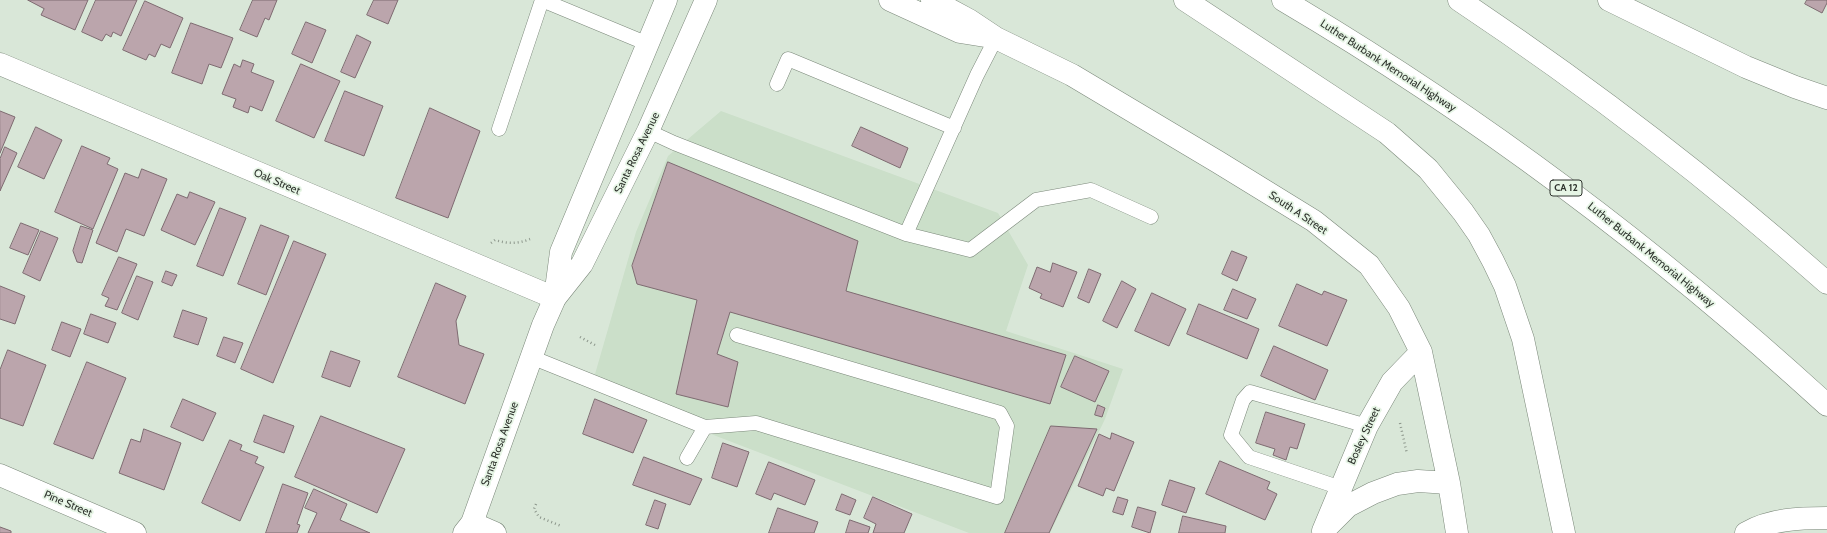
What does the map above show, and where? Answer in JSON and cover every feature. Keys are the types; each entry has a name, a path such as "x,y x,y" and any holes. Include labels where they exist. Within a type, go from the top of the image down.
{"main road":[{"name":"Santa Rosa Avenue","path":"555,298 561,252 666,0"},
{"name":"Santa Rosa Avenue","path":"469,530 531,357 555,298 582,264 648,131 706,0"},
{"name":"South A Street","path":"890,0 960,32 996,38"},
{"name":"South A Street","path":"932,0 969,20 996,38 1072,75 1314,221 1369,265 1399,308 1421,352 1449,483 1457,533"},
{"path":"1185,0 1387,133 1428,169 1463,212 1479,235 1494,261 1505,286 1523,339 1564,533"},
{"name":"Luther Burbank Memorial Highway","path":"1283,0 1325,25 1432,94 1593,208 1743,330 1827,405"},
{"path":"1458,0 1583,85 1677,156 1733,201 1827,283"},
{"path":"1609,0 1771,78 1827,98"},
{"name":"Oak Street","path":"0,64 555,298"},
{"name":"Bosley Street","path":"1322,532 1367,426 1392,382 1421,352"},
{"name":"Pine Street","path":"0,475 135,533"},
{"name":"Bosley Street","path":"1322,532 1348,506 1373,493 1397,484 1418,481 1449,483"},
{"path":"1746,533 1775,522 1799,518 1827,518"},
{"path":"469,530 495,533"}],"lane":[{"path":"499,129 542,0 620,31 648,44"},
{"path":"906,234 996,38"},
{"path":"778,84 788,59 954,128"},
{"path":"648,131 681,146 906,234 970,250 1036,200 1091,190 1151,217"},
{"path":"531,357 705,427 756,423 997,497 1008,426 1000,413 737,335"},
{"path":"1341,488 1249,457 1231,435 1243,400 1250,392 1367,426"},
{"path":"687,458 705,427"}],"path":[{"path":"490,244 495,240 507,244 523,242 530,239"},
{"path":"580,337 596,344"},
{"path":"1399,421 1407,454"},
{"path":"536,504 534,509 539,517 561,526"}],"shaded area":[{"path":"721,111 998,213 1028,265 1006,331 1123,369 1105,419 1050,533 969,533 591,388 636,232 668,156"}],"building":[{"path":"28,0 88,0 75,30 41,15 44,9"},
{"path":"96,0 137,0 121,36 113,32 111,37 106,34 102,41 82,32"},
{"path":"253,0 277,0 269,20 265,18 257,37 240,30"},
{"path":"374,0 398,0 388,24 367,15"},
{"path":"1807,0 1827,0 1827,3 1822,13 1805,4"},
{"path":"145,1 183,18 170,48 161,44 155,57 149,54 146,60 123,50"},
{"path":"306,22 326,30 312,63 292,54"},
{"path":"191,23 233,38 221,68 209,64 202,84 172,73"},
{"path":"357,35 371,42 355,78 341,72"},
{"path":"243,60 254,64 251,72 274,81 262,111 250,106 248,113 233,107 236,99 222,94 234,64 240,67"},
{"path":"301,64 340,81 314,138 276,121"},
{"path":"345,91 383,106 364,156 325,141"},
{"path":"430,108 480,131 448,218 396,198"},
{"path":"0,111 15,117 0,153"},
{"path":"36,127 62,140 44,179 18,167"},
{"path":"861,127 908,148 900,168 852,146"},
{"path":"82,146 110,158 107,164 118,169 93,229 55,212"},
{"path":"5,147 17,153 0,191 0,159"},
{"path":"668,162 858,241 846,291 1066,355 1050,404 730,312 717,354 738,362 728,407 676,394 697,300 637,284 632,266"},
{"path":"142,169 167,179 144,236 126,229 117,252 96,243 125,173 138,178"},
{"path":"190,192 215,202 195,245 161,230 177,194 187,198"},
{"path":"220,208 246,218 223,276 197,266"},
{"path":"21,223 39,230 28,255 10,248"},
{"path":"261,225 289,236 266,295 238,284"},
{"path":"81,226 93,230 82,263 77,262 73,251"},
{"path":"41,231 58,238 40,281 23,273"},
{"path":"294,241 326,254 273,383 241,369"},
{"path":"1232,251 1247,257 1237,281 1222,274"},
{"path":"119,257 137,264 117,310 105,306 109,298 102,295"},
{"path":"1053,263 1077,272 1063,307 1040,298 1042,294 1029,288 1037,267 1050,272"},
{"path":"1089,269 1101,274 1089,303 1078,298"},
{"path":"166,271 177,275 172,286 162,282"},
{"path":"137,276 153,282 138,320 122,313"},
{"path":"1122,281 1136,289 1117,328 1103,321"},
{"path":"436,283 466,296 456,321 459,345 484,354 465,404 398,377"},
{"path":"1297,284 1322,295 1324,291 1347,300 1327,346 1279,326"},
{"path":"0,286 25,296 15,324 0,319"},
{"path":"1233,289 1256,299 1247,319 1224,310"},
{"path":"1152,293 1186,309 1169,346 1135,331"},
{"path":"1199,304 1259,329 1247,359 1187,334"},
{"path":"183,310 207,318 198,345 174,337"},
{"path":"91,314 116,323 108,343 84,334"},
{"path":"62,322 81,329 70,357 52,350"},
{"path":"224,337 243,343 235,363 217,356"},
{"path":"1274,346 1328,370 1315,400 1261,376"},
{"path":"8,350 46,365 23,426 0,418 0,370"},
{"path":"331,351 360,361 350,387 322,377"},
{"path":"1075,356 1109,371 1095,402 1061,387"},
{"path":"87,362 126,378 93,459 54,444"},
{"path":"183,399 216,413 203,441 171,427"},
{"path":"595,399 647,420 633,453 583,434"},
{"path":"1098,405 1105,408 1102,417 1095,415"},
{"path":"1266,412 1305,424 1297,449 1290,447 1286,460 1273,455 1275,449 1256,443"},
{"path":"264,415 294,426 284,453 254,442"},
{"path":"321,416 405,449 377,513 295,477"},
{"path":"1051,426 1097,429 1049,533 1005,533"},
{"path":"144,429 181,443 164,490 119,473 131,439 140,442"},
{"path":"1112,433 1134,442 1114,491 1106,488 1103,496 1078,486 1099,434 1110,439"},
{"path":"230,440 242,445 240,450 258,457 255,463 264,467 240,521 202,503"},
{"path":"723,443 749,452 737,487 712,478"},
{"path":"644,457 702,479 690,505 633,485"},
{"path":"1220,461 1270,482 1267,489 1277,494 1265,520 1206,494"},
{"path":"769,462 815,480 805,505 774,493 771,500 756,494"},
{"path":"1170,480 1195,488 1186,513 1162,505"},
{"path":"283,484 308,493 297,524 300,525 297,533 266,533"},
{"path":"314,489 347,504 340,520 370,533 308,533 317,513 305,508"},
{"path":"842,494 856,500 850,515 836,510"},
{"path":"873,497 912,514 904,533 873,533 876,524 864,518"},
{"path":"1118,497 1128,500 1123,515 1113,512"},
{"path":"655,500 666,504 658,529 646,525"},
{"path":"1138,507 1156,512 1150,533 1132,527"},
{"path":"778,508 818,522 814,533 769,533"},
{"path":"1183,516 1226,526 1225,533 1179,533"},
{"path":"850,520 870,527 868,533 846,533"},
{"path":"0,527 11,531 11,533 0,533"}]}
